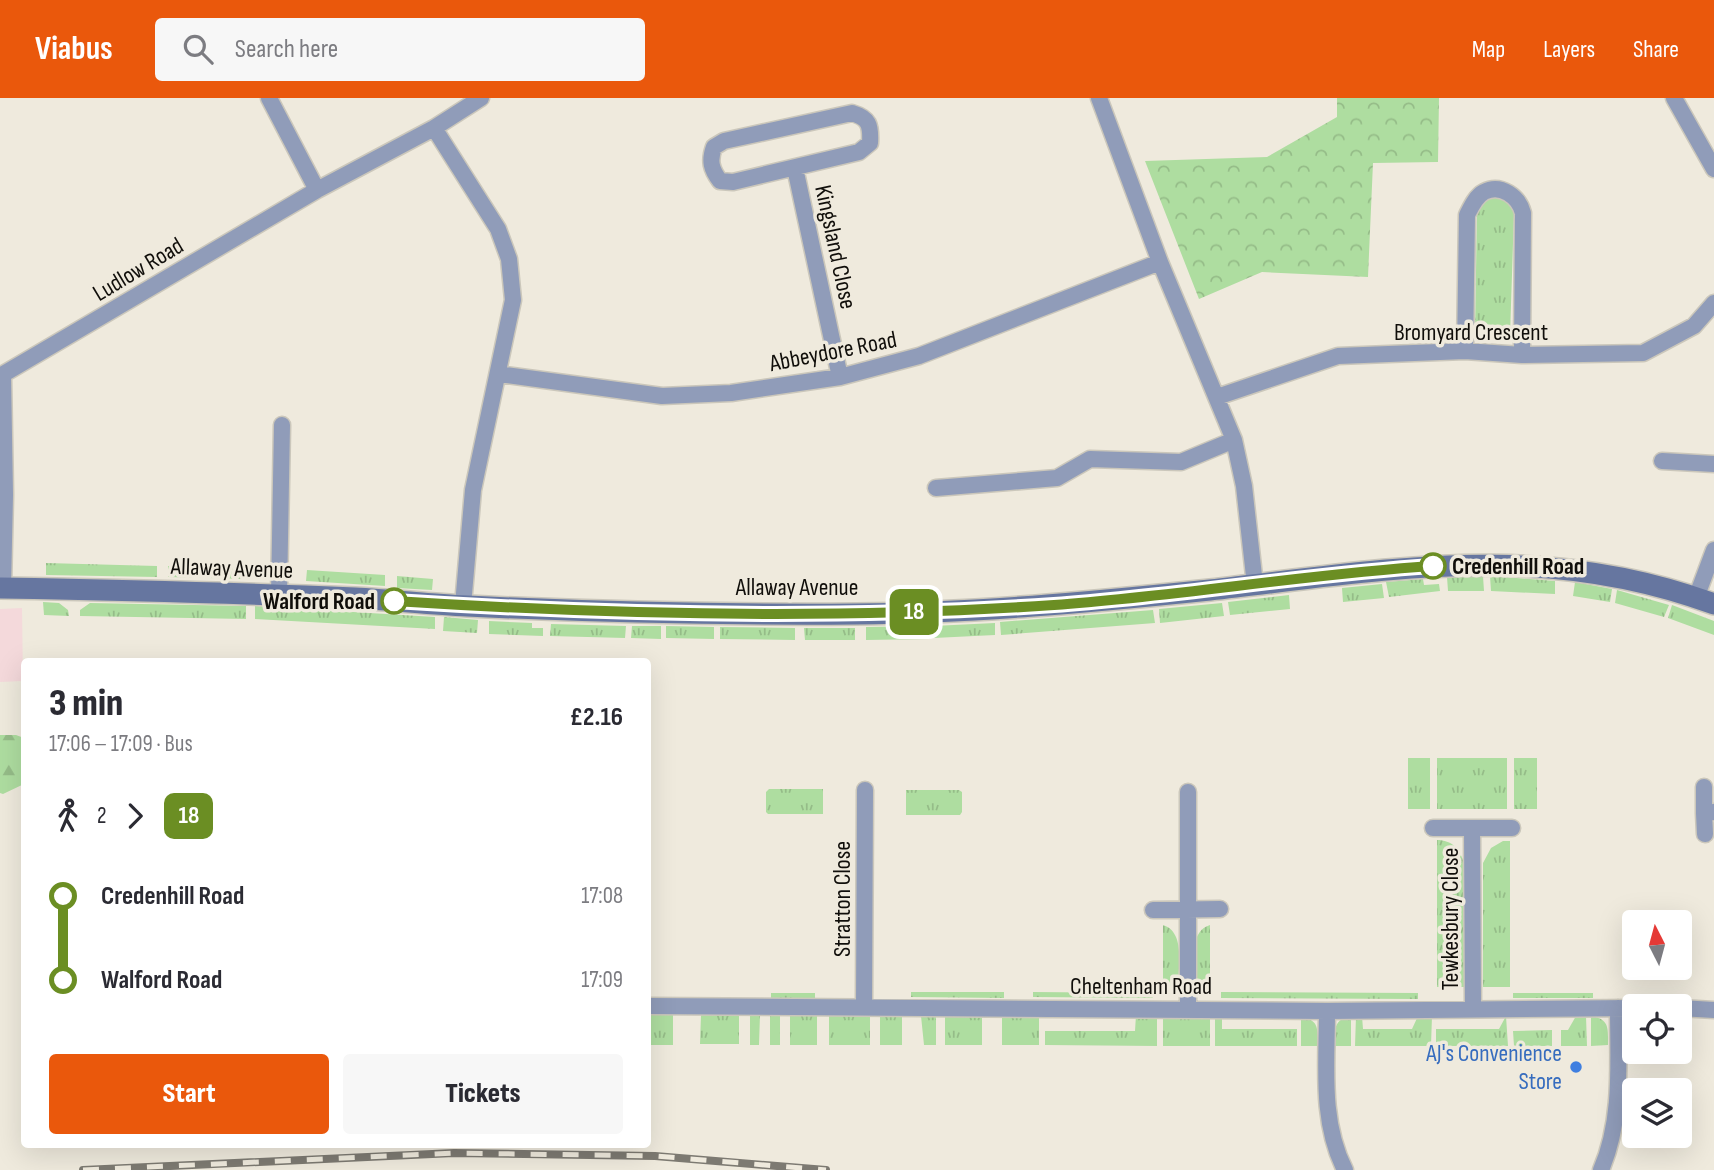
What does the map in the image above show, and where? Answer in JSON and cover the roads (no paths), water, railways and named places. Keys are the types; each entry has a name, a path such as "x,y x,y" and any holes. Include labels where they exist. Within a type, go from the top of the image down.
{"street":[{"path":"269,98 317,190"},
{"name":"Ludlow Road","path":"2,588 2,376 317,190 434,128 481,98"},
{"path":"1098,98 1160,262 1234,440 1244,486 1255,585"},
{"path":"1674,98 1714,169"},
{"name":"Kingsland Close","path":"852,113 863,116 869,124 870,143 859,152 795,168 733,182 720,181 713,172 709,159 714,147 724,141 852,113"},
{"path":"434,128 498,229 509,259 513,300 473,490 463,606"},
{"name":"Kingsland Close","path":"795,168 840,377"},
{"path":"1465,351 1467,215 1483,192 1497,189 1510,193 1521,203 1523,213 1522,355"},
{"name":"Abbeydore Road","path":"499,373 662,396 731,393 840,377 919,356 1160,262"},
{"name":"Bromyard Crescent","path":"1217,397 1338,356 1465,351 1522,355 1643,353 1694,326 1714,303"},
{"path":"279,596 282,425"},
{"path":"936,488 1056,478 1090,459 1181,462 1234,440"},
{"path":"1662,461 1714,464"},
{"path":"1705,601 1714,550"},
{"name":"Allaway Avenue","path":"2,588 279,596 666,613 856,614 1064,604 1390,569 1519,565 1613,575 1705,601"},
{"path":"1704,788 1709,813 1705,834"},
{"name":"Stratton Close","path":"864,1007 865,790"},
{"path":"1188,792 1188,1008"},
{"name":"Tewkesbury Close","path":"1433,828 1512,828"},
{"name":"Tewkesbury Close","path":"1472,828 1473,1009"},
{"path":"1153,910 1220,909"},
{"name":"Cheltenham Road","path":"651,1006 1327,1011 1622,1008"},
{"path":"1692,1009 1714,1010"},
{"path":"1327,1011 1328,1113 1335,1147 1345,1170"},
{"path":"1601,1170 1615,1125 1622,1046"}],"railway":[{"path":"83,1170 454,1153 655,1156 826,1170"}],"place":[{"name":"Credenhill Road","path":"1433,566"},
{"name":"Walford Road","path":"394,601"},
{"name":"AJ's Convenience Store","path":"1576,1067"}]}
